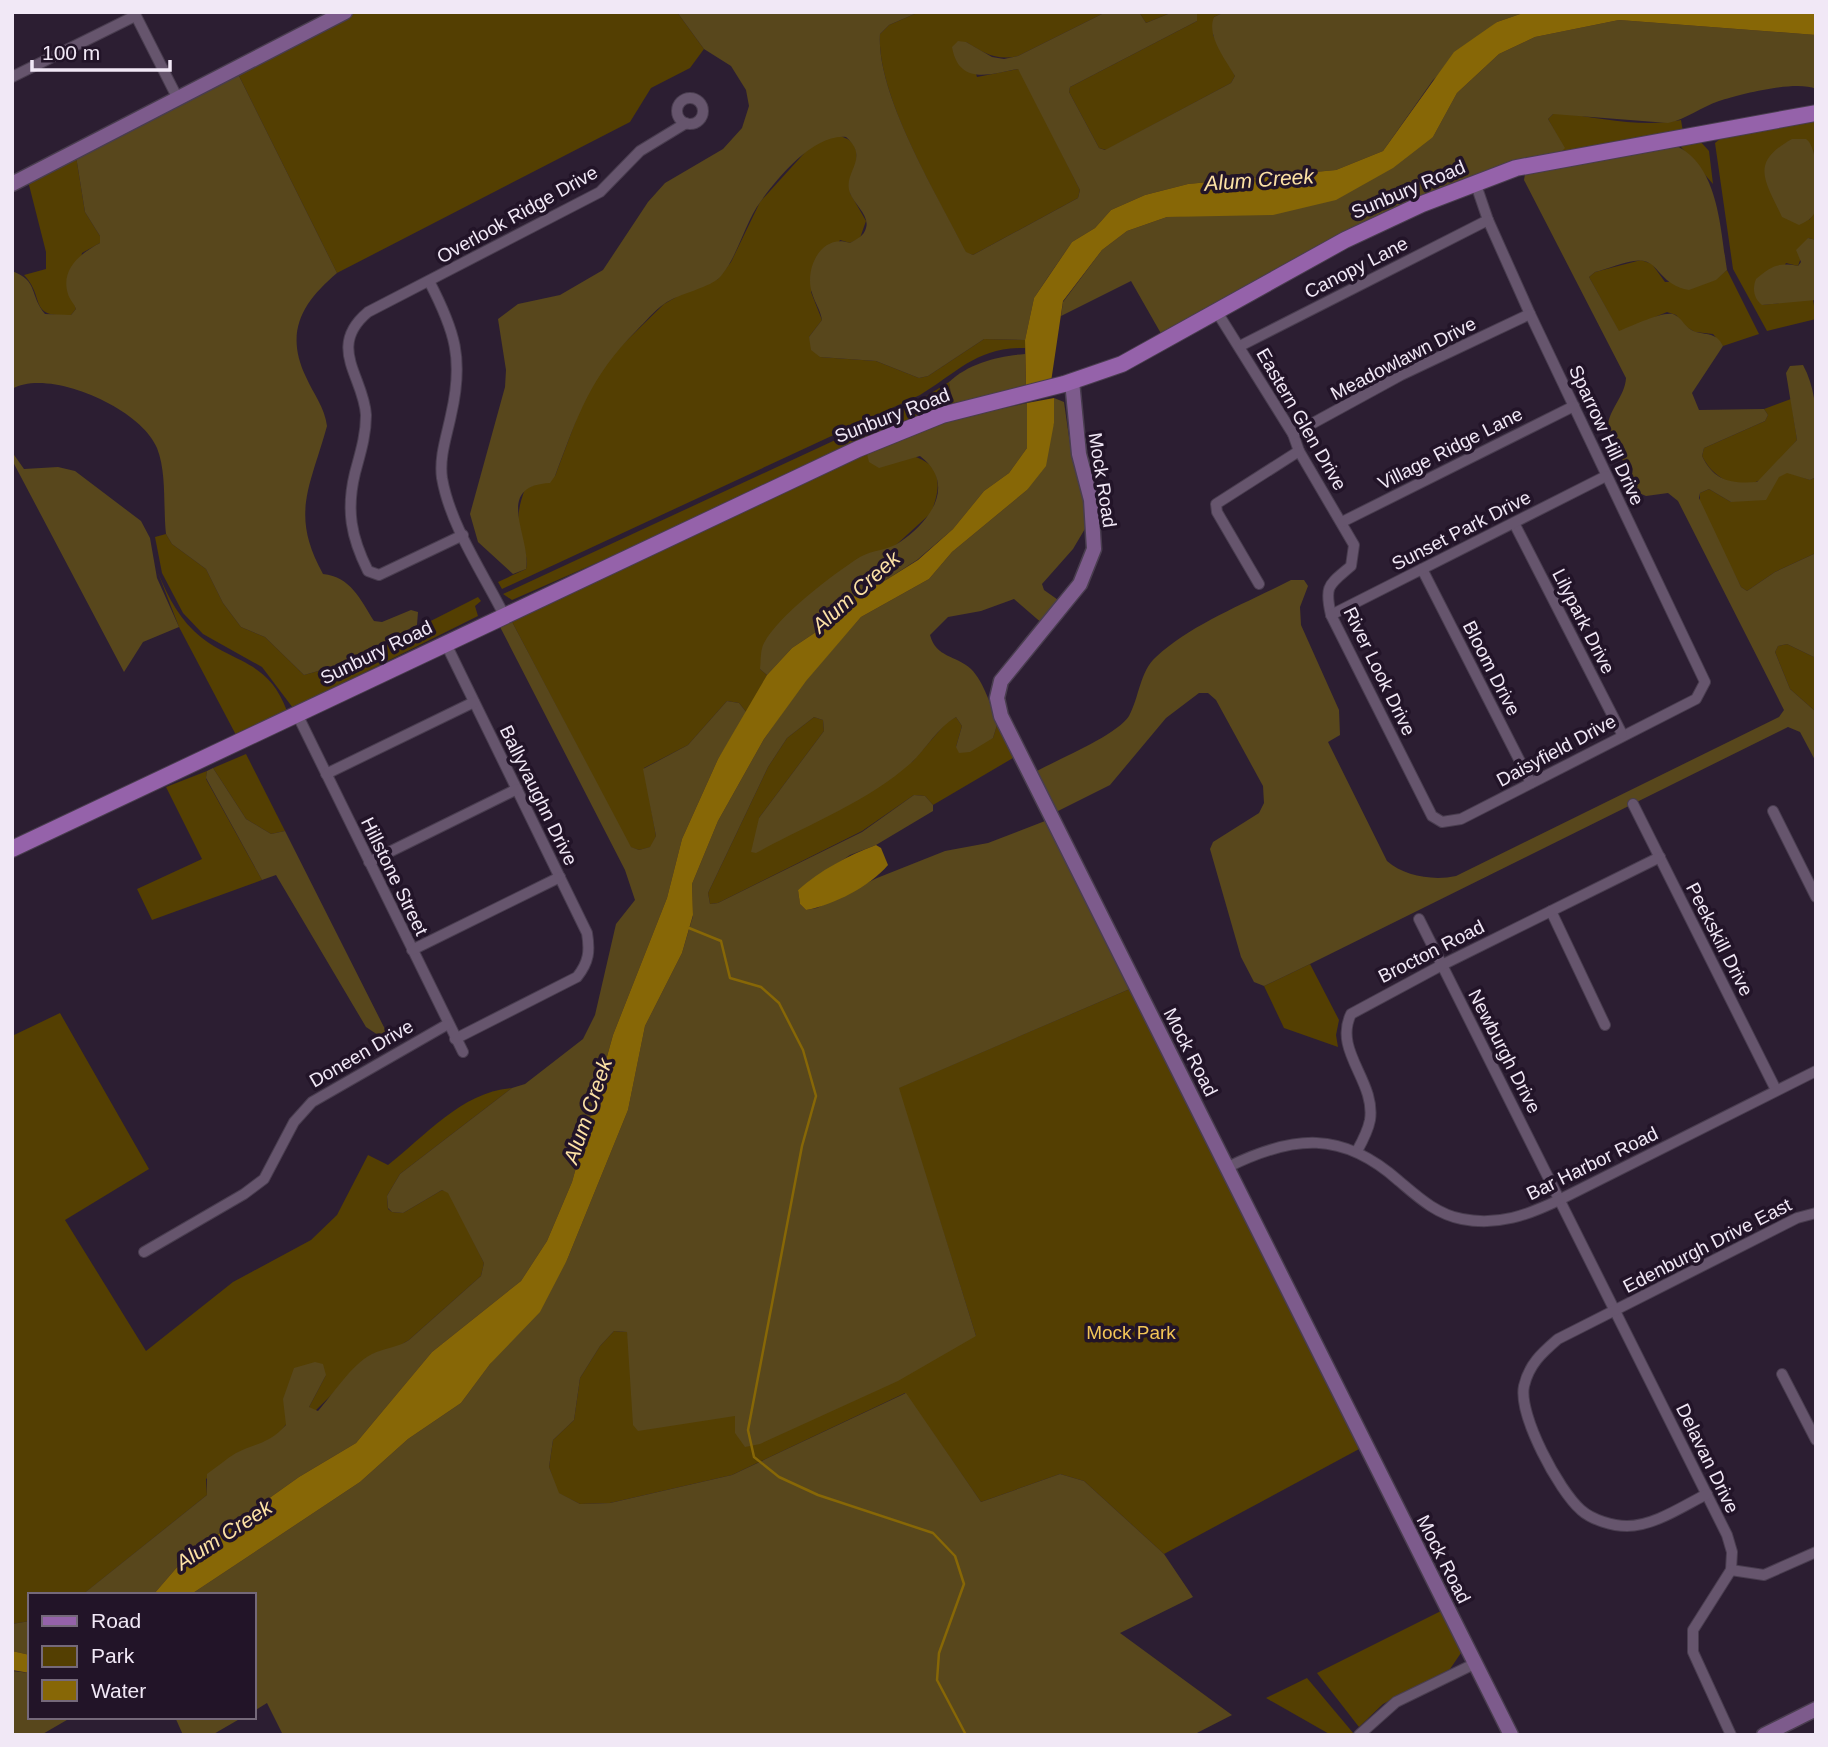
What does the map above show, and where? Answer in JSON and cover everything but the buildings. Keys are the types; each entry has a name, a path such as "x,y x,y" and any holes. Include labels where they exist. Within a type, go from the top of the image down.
{"main road":[{"path":"12,184 345,12"},
{"name":"Sunbury Road","path":"12,849 445,642 882,438 942,415 1068,383 1122,364 1345,240 1475,183 1516,168 1571,156 1816,113"},
{"name":"Mock Road","path":"1068,383 1079,454 1091,500 1094,549 1080,584 1001,681 998,698 1005,726 1511,1735"},
{"path":"1764,1735 1816,1709"}],"street":[{"path":"12,77 134,14 178,99"},
{"name":"Overlook Ridge Drive","path":"464,535 385,573 373,574 368,571 356,546 350,522 351,492 365,439 366,414 349,363 348,347 356,326 368,312 600,192 640,151 686,124"},
{"name":"Sparrow Hill Drive","path":"1475,183 1488,220 1530,314 1703,673 1703,692 1696,699"},
{"name":"Canopy Lane","path":"1240,346 1488,220"},
{"path":"429,281 454,331 456,345 456,388 441,466 446,493 504,615"},
{"name":"Eastern Glen Drive","path":"1217,312 1293,434 1299,451 1354,545"},
{"name":"Meadowlawn Drive","path":"1293,434 1401,375 1530,314"},
{"name":"Village Ridge Lane","path":"1342,522 1574,406"},
{"path":"1259,584 1217,512 1216,504 1299,451"},
{"name":"Sunset Park Drive","path":"1331,615 1606,476"},
{"name":"Lilypark Drive","path":"1514,523 1622,734"},
{"name":"River Look Drive","path":"1354,545 1351,566 1329,584 1326,593 1331,615 1432,816"},
{"name":"Bloom Drive","path":"1422,569 1531,783"},
{"name":"Ballyvaughn Drive","path":"445,642 587,933 590,950 586,967 563,986 455,1039"},
{"name":"Daisyfield Drive","path":"1432,816 1442,822 1461,820 1622,734 1696,699"},
{"path":"326,774 474,702"},
{"name":"Hillstone Street","path":"297,714 463,1052"},
{"path":"369,862 517,789"},
{"name":"Peekskill Drive","path":"1633,804 1776,1090"},
{"path":"1773,811 1816,897"},
{"name":"Brocton Road","path":"1357,1151 1370,1120 1370,1102 1345,1039 1345,1027 1351,1014 1442,965 1660,858"},
{"path":"412,950 560,877"},
{"path":"1551,911 1605,1025"},
{"name":"Newburgh Drive","path":"1419,919 1559,1200"},
{"name":"Doneen Drive","path":"144,1252 264,1180 294,1122 312,1102 448,1024"},
{"name":"Bar Harbor Road","path":"1228,1167 1260,1152 1292,1143 1318,1142 1357,1151 1379,1163 1433,1208 1461,1219 1506,1220 1523,1216 1559,1200 1816,1071"},
{"name":"Delavan Drive","path":"1559,1200 1727,1535 1732,1552 1731,1570"},
{"name":"Edenburgh Drive East","path":"1707,1494 1660,1518 1628,1526 1596,1519 1581,1511 1561,1486 1527,1418 1524,1387 1535,1359 1550,1346 1797,1218 1816,1213"},
{"path":"1782,1374 1816,1440"},
{"path":"1731,1735 1693,1652 1693,1630 1731,1570 1764,1575 1816,1552"},
{"path":"1360,1735 1396,1702 1476,1663"}],"green space":[{"path":"356,12 677,12 704,49 690,68 651,88 630,122 337,273 237,72"},
{"path":"919,12 1106,12 1018,56 997,57 966,42 977,77 1018,69 1023,75 1080,190 1078,198 973,255 966,253 925,175 898,115 881,59 880,34 889,25"},
{"path":"1139,12 1173,12 1146,23"},
{"path":"1197,12 1225,12 1214,17 1213,35 1235,76 1231,83 1106,150 1099,148 1069,92 1070,87 1197,21"},
{"path":"1553,114 1636,123 1681,120 1683,132 1562,151 1564,148 1548,119"},
{"path":"1816,120 1809,220 1816,210 1816,240 1808,238 1798,266 1786,263 1762,305 1813,299 1816,319 1767,331 1733,269 1715,143 1722,137"},
{"path":"832,135 844,137 855,148 856,164 850,193 866,221 860,238 850,243 840,240 811,292 822,320 809,337 820,357 876,361 919,378 928,376 984,339 1025,340 1025,348 981,356 920,395 502,589 498,582 526,569 518,518 525,489 555,476 585,396 609,358 664,304 718,279 731,262 760,202 809,148"},
{"path":"1699,140 1709,151 1713,184 1681,147 1672,144"},
{"path":"76,156 85,212 100,236 100,243 82,253 74,303 76,309 71,315 57,315 43,310 31,283 24,275 46,269 46,252 28,181"},
{"path":"1641,260 1652,264 1665,282 1715,280 1727,270 1759,334 1723,346 1713,334 1695,332 1686,327 1676,315 1667,312 1619,332 1589,277 1595,272"},
{"path":"949,382 952,401 959,404 512,600 503,594 915,403"},
{"path":"1791,399 1797,440 1763,478 1745,485 1736,484 1720,477 1707,464 1702,456 1704,448 1765,421 1768,415 1764,409"},
{"path":"871,448 915,457 933,469 937,480 937,494 931,513 760,669 767,675 747,713 739,703 727,701 688,745 644,768 656,836 651,847 639,850 630,847 510,618"},
{"path":"1787,472 1810,480 1816,477 1816,553 1775,572 1747,591 1741,587 1700,506 1700,493 1709,489 1731,502"},
{"path":"166,534 172,544 206,569 223,603 241,627 265,637 304,675 336,666 338,668 478,597 481,601 475,606 478,616 293,708 262,667 203,634 183,613 162,573 155,537"},
{"path":"155,565 171,600 187,624 207,642 258,670 279,693 287,711 236,735 179,627"},
{"path":"1787,644 1816,658 1816,712 1790,689 1775,652 1778,646"},
{"path":"814,717 823,720 824,731 759,818 912,762 946,723 956,717 962,726 956,747 993,738 997,725 1013,758 933,805 925,796 914,795 862,831 718,903 710,904 708,893 768,767 787,738"},
{"path":"246,754 285,831 271,834 246,819 213,768"},
{"path":"207,771 206,779 262,880 152,920 137,889 202,859 166,787"},
{"path":"1310,964 1339,1020 1336,1035 1338,1047 1284,1028 1264,986"},
{"name":"Mock Park","path":"1132,988 1361,1448 1164,1554 1084,1481 1060,1474 981,1502 905,1393 732,1475 610,1503 580,1504 558,1493 549,1467 553,1440 574,1420 580,1378 600,1346 614,1331 627,1332 630,1345 976,1336 898,1088"},
{"path":"60,1013 149,1169 65,1220 146,1351 233,1282 311,1240 337,1215 368,1155 388,1165 461,1106 494,1091 512,1088 400,1174 387,1196 388,1209 403,1213 442,1190 449,1192 484,1263 481,1276 409,1340 396,1348 373,1354 314,1412 309,1407 326,1375 276,1437 237,1453 206,1479 207,1495 84,1593 28,1593 28,1621 12,1624 12,1036"},
{"path":"1443,1610 1463,1650 1450,1669 1383,1704 1359,1727 1317,1673"},
{"path":"1307,1678 1353,1735 1331,1735 1266,1698"}],"shaded area":[{"path":"677,12 919,12 889,25 880,34 881,59 898,115 911,145 966,252 973,255 1078,198 1080,190 1018,69 987,75 969,72 961,68 956,59 952,47 958,41 966,42 992,57 1004,59 1018,56 1106,12 1139,12 1146,23 1173,12 1197,12 1197,21 1070,87 1069,92 1099,148 1105,150 1231,83 1235,76 1218,48 1212,24 1214,17 1225,12 1526,12 1497,22 1433,80 1383,151 1336,170 1188,184 1145,195 1111,210 1095,228 1072,242 1034,298 1025,340 984,339 928,376 919,378 876,361 820,357 811,350 809,337 822,320 810,284 810,274 817,255 831,243 850,243 860,237 867,224 850,193 850,178 856,159 853,145 846,137 822,142 787,169 769,191 755,210 721,276 710,284 670,300 660,307 608,364 587,398 555,476 550,483 533,486 523,493 518,516 526,569 513,574 478,542 470,514 505,387 506,370 498,319 518,304 560,295 603,270 648,202 665,183 723,149 742,128 749,106 746,90 731,66 704,49"},
{"path":"1619,20 1816,35 1816,89 1796,86 1754,92 1719,101 1668,123 1553,114 1548,119 1565,148 1562,151 1478,174 1163,337 1131,281 1061,316 1063,302 1102,250 1127,231 1167,217 1220,214 1433,137 1457,93 1499,54 1535,37"},
{"path":"237,72 337,273 306,307 297,332 300,361 327,426 306,501 307,534 313,553 323,574 348,584 374,621 382,622 411,610 418,612 417,625 336,666 304,675 265,637 241,627 223,603 206,569 172,544 166,534 160,458 148,433 114,406 70,388 48,383 28,384 12,389 12,271 30,284 45,314 71,315 76,309 69,296 67,277 79,257 100,243 100,236 85,212 76,156"},
{"path":"1792,139 1806,139 1810,143 1817,172 1816,210 1809,219 1799,225 1782,217 1764,173 1770,156"},
{"path":"1672,144 1688,153 1708,181 1719,216 1727,270 1716,280 1689,290 1672,284 1649,263 1639,260 1595,272 1589,277 1619,331 1656,316 1670,314 1678,317 1692,331 1712,335 1721,342 1723,346 1692,393 1699,410 1764,409 1768,415 1765,421 1704,448 1702,456 1707,464 1724,479 1757,482 1797,440 1786,373 1790,366 1803,365 1813,391 1815,405 1816,477 1810,480 1787,473 1779,477 1766,500 1731,502 1709,489 1700,493 1699,498 1741,587 1747,591 1775,572 1816,553 1816,658 1787,644 1778,646 1775,652 1790,689 1816,712 1816,762 1800,732 1788,727 1264,986 1254,982 1241,957 1210,849 1213,842 1259,813 1264,803 1263,786 1216,700 1208,693 1199,693 1166,718 1110,785 1056,812 1037,771 1100,739 1123,723 1129,716 1146,670 1156,657 1221,614 1291,580 1304,580 1308,586 1300,607 1301,625 1339,710 1340,735 1328,742 1387,861 1419,876 1456,876 1779,717 1784,710 1678,501 1668,493 1646,496 1639,493 1608,431 1610,417 1626,378 1524,180 1525,174"},
{"path":"1808,238 1816,240 1816,300 1762,305 1755,293 1756,279 1775,266 1798,266 1801,262 1796,250"},
{"path":"1025,354 1026,388 959,404 952,401 949,382 957,375 984,362"},
{"path":"1054,398 1064,402 1072,458 1089,522 1073,549 1042,584 1044,590 1061,602 1044,625 1014,599 981,611 948,617 930,635 937,648 965,664 980,681 997,725 993,738 970,752 959,753 956,747 962,726 956,717 943,727 911,763 875,790 756,853 751,852 759,818 824,731 823,720 814,717 787,738 768,767 708,893 710,904 718,903 862,832 914,795 925,796 933,805 933,811 876,845 850,855 798,890 800,904 806,910 817,908 877,878 945,851 988,843 1045,821 1132,988 899,1088 976,1336 898,1381 760,1444 745,1447 735,1433 735,1416 638,1431 633,1425 627,1332 614,1331 600,1346 580,1378 574,1420 553,1440 549,1467 559,1493 580,1504 610,1503 732,1475 906,1393 981,1502 1060,1474 1084,1481 1164,1554 1193,1597 1120,1633 1232,1715 1193,1735 283,1735 267,1703 256,1710 256,1593 193,1593 360,1482 408,1439 461,1403 567,1260 628,1110 645,1026 682,953 693,916 692,884 718,821 764,739 805,681 861,617 929,579 952,552 1027,490 1054,423"},
{"path":"1027,403 1027,448 1009,473 984,491 953,529 917,560 886,580 858,592 834,620 792,648 767,675 760,669 764,643 781,620 821,585 860,557 900,542 921,524 936,502 937,478 920,456 879,468 869,462 867,454 871,448 931,424"},
{"path":"12,452 24,469 58,467 75,471 141,521 150,538 157,578 179,627 143,642 124,672 12,460"},
{"path":"510,618 631,847 639,850 650,847 656,836 643,769 688,745 727,701 739,703 747,713 718,759 682,839 667,898 613,1035 572,1182 547,1241 521,1281 432,1352 356,1443 299,1477 185,1558 155,1593 84,1593 207,1495 207,1474 236,1453 274,1436 286,1425 283,1399 294,1368 315,1362 323,1364 326,1375 309,1407 318,1411 364,1359 409,1340 481,1276 484,1263 448,1193 442,1190 403,1213 392,1212 388,1208 387,1196 400,1174 512,1088 525,1084 583,1039 595,1015 616,924 635,900 625,870 498,623"},
{"path":"213,768 246,819 271,834 285,831 393,1045 366,1027 276,875 262,880 206,778 207,771"},
{"path":"28,1621 28,1655 12,1651 12,1624"},
{"path":"12,1671 28,1673 28,1719 69,1719 41,1735 12,1735"},
{"path":"176,1719 240,1719 212,1735 183,1735"}],"water":[{"name":"Alum Creek","path":"1526,12 1816,12 1816,35 1619,20 1535,37 1499,54 1457,93 1433,137 1393,168 1336,200 1273,215 1167,217 1127,231 1102,250 1063,301 1051,382 1026,388 1025,340 1034,298 1072,242 1095,228 1111,210 1145,195 1188,184 1336,170 1383,151 1454,52 1497,22"},
{"name":"Alum Creek","path":"1054,398 1054,423 1046,466 1027,490 952,552 929,579 861,617 806,681 764,739 718,821 692,884 693,915 682,953 645,1026 628,1110 567,1260 540,1312 490,1364 461,1403 408,1439 360,1482 193,1593 155,1593 185,1558 299,1477 356,1443 432,1352 521,1281 547,1241 572,1182 613,1035 667,898 682,839 718,759 767,675 792,648 834,620 858,592 886,580 918,560 953,529 984,491 1009,473 1027,448 1027,403"},
{"path":"876,845 881,848 888,865 872,880 851,894 828,904 806,910 800,904 798,890 816,876"},
{"path":"12,1651 28,1655 28,1673 12,1670"}],"waterway":[{"path":"689,928 721,941 730,978 761,987 779,1003 803,1050 816,1096 802,1146 748,1430 754,1457 779,1477 818,1495 933,1533 955,1556 964,1584 939,1653 937,1680 966,1735"}]}
